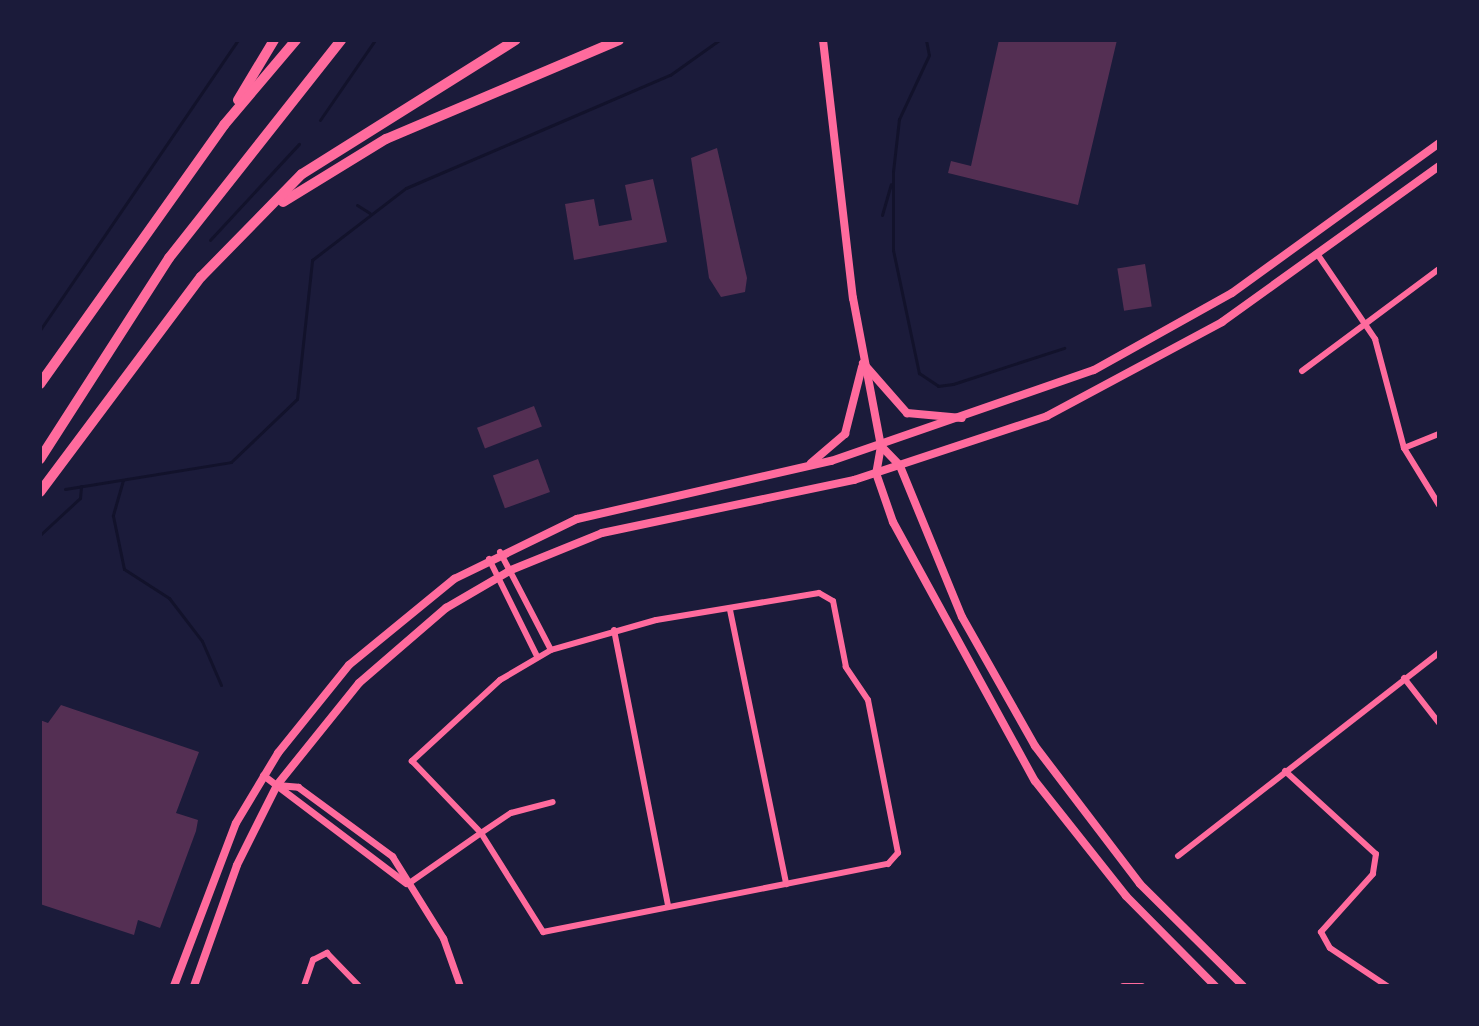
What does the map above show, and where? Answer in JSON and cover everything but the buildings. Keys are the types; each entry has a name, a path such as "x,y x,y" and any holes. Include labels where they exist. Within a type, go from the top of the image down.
{"highway":[{"path":"224,125 274,40"},
{"path":"40,384 224,125 296,40"},
{"path":"40,459 169,258 341,40"},
{"path":"40,492 201,277 265,215 341,146 516,40"},
{"path":"265,215 386,139 619,40"}],"main road":[{"path":"823,40 863,362 881,446 876,473 938,614 1035,781 1126,896 1211,985"},
{"path":"174,986 236,823 263,775 321,696 373,643 488,558 598,512 807,466 972,418 1131,352 1305,240 1439,143"},
{"path":"194,986 237,865 277,785 393,649 497,577 618,528 876,473 1084,398 1222,322 1439,166"},
{"path":"1305,240 1318,255"},
{"path":"863,362 911,415 972,418"},
{"path":"807,466 845,434 863,362"},
{"path":"881,446 900,466 968,630 1035,746 1140,884 1243,986"},
{"path":"179,973 181,986"}],"street":[{"path":"1318,255 1366,324 1385,364 1404,448 1439,505"},
{"path":"1302,371 1439,269"},
{"path":"1404,448 1439,434"},
{"path":"500,552 551,650"},
{"path":"488,558 537,656"},
{"path":"819,593 833,601 846,667 868,700 898,853 888,864 536,930 481,833 412,761 452,720 537,656 614,630 819,593"},
{"path":"730,610 786,884"},
{"path":"614,630 668,906"},
{"path":"1178,856 1439,653"},
{"path":"1404,678 1439,723"},
{"path":"1285,771 1376,854 1373,874 1321,932 1330,948 1387,986"},
{"path":"263,775 408,884"},
{"path":"277,785 298,787 358,825 408,884 443,938 460,986"},
{"path":"408,884 511,813 553,802"},
{"path":"304,986 313,960 327,953 359,986"},
{"path":"1123,986 1142,986"}],"waterway":[{"path":"40,330 238,40"},
{"path":"320,120 375,40"},
{"path":"65,489 231,462 297,399 312,260 406,188 670,75 719,40"},
{"path":"926,40 929,55 899,119 893,172 893,250 919,373 938,386 953,384 1064,348"},
{"path":"210,240 299,144"},
{"path":"882,215 891,184"},
{"path":"357,205 370,213"},
{"path":"123,480 113,516 124,569 169,598 202,641 221,685"},
{"path":"40,535 80,498 81,486"}]}
